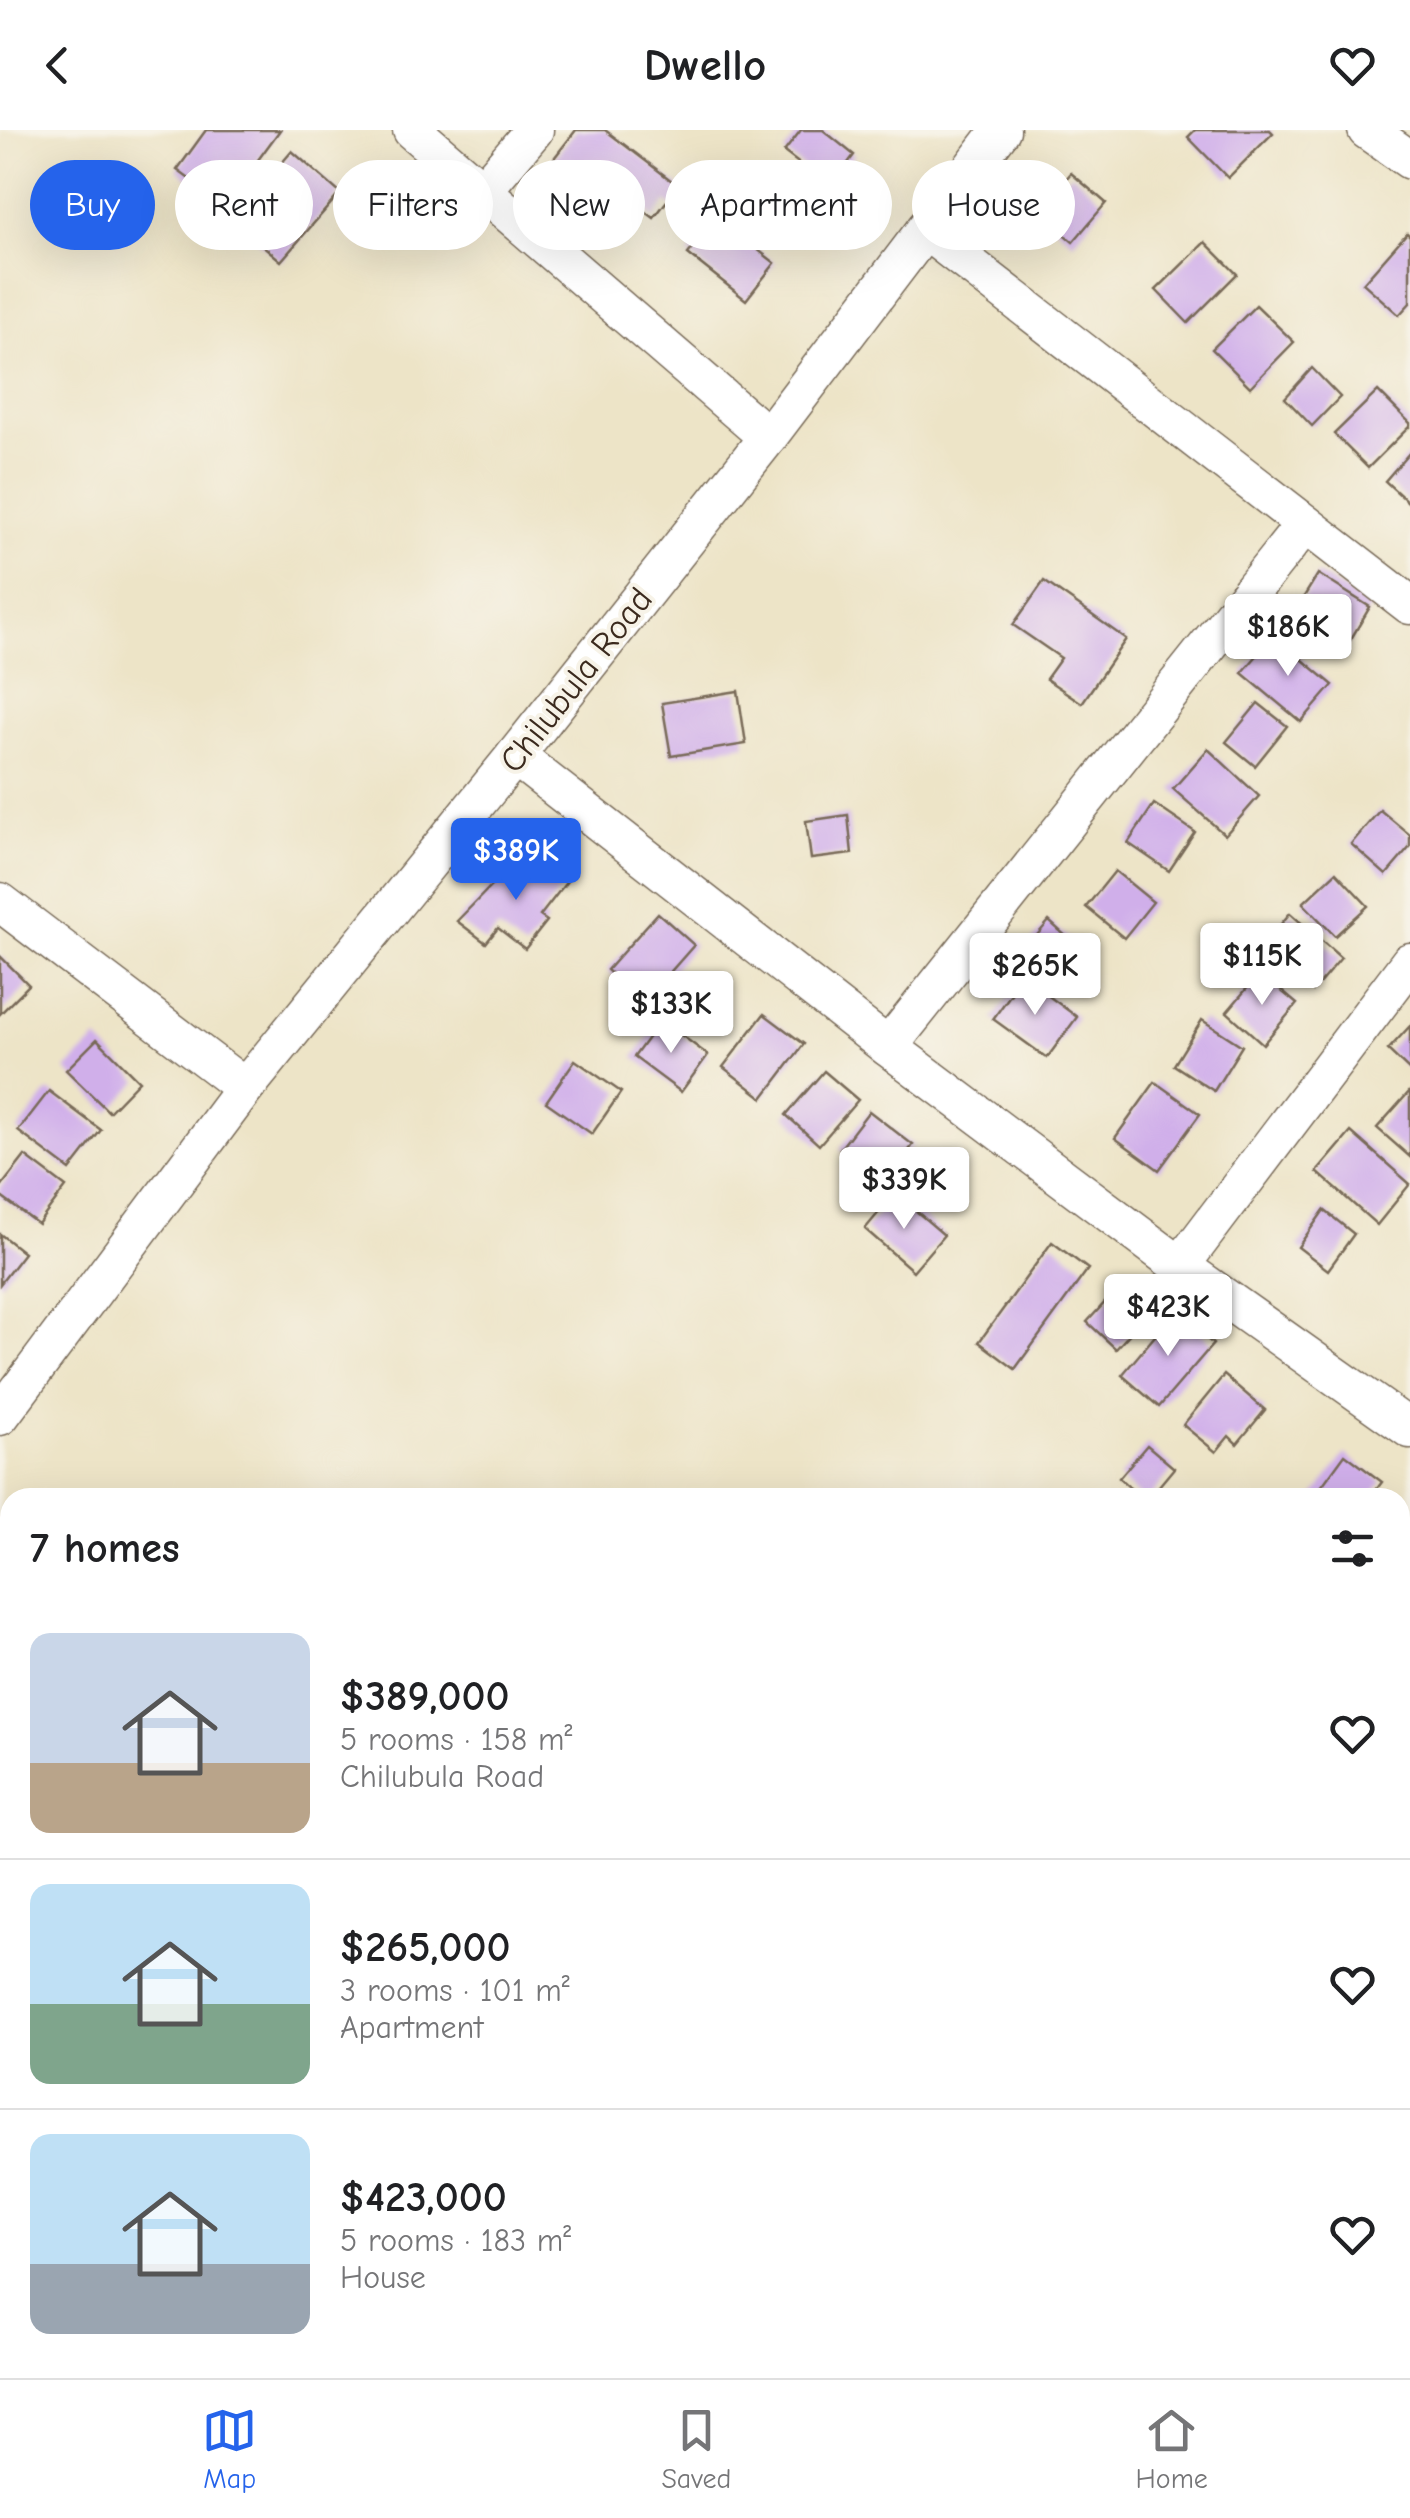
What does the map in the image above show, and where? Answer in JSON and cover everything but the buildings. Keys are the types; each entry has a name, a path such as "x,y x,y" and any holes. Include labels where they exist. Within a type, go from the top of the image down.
{"street":[{"path":"412,130 448,160"},
{"path":"493,179 534,130"},
{"name":"Chilubula Road","path":"978,160 1001,130"},
{"path":"1367,130 1410,160"},
{"path":"493,198 768,438"},
{"name":"Chilubula Road","path":"0,1416 244,1088 516,756 768,438 912,247"},
{"path":"951,250 1410,604"},
{"path":"888,1047 1305,524"},
{"path":"516,756 888,1047 1180,1266 1410,1428"},
{"path":"0,902 244,1088"},
{"path":"1180,1266 1410,962"}]}
